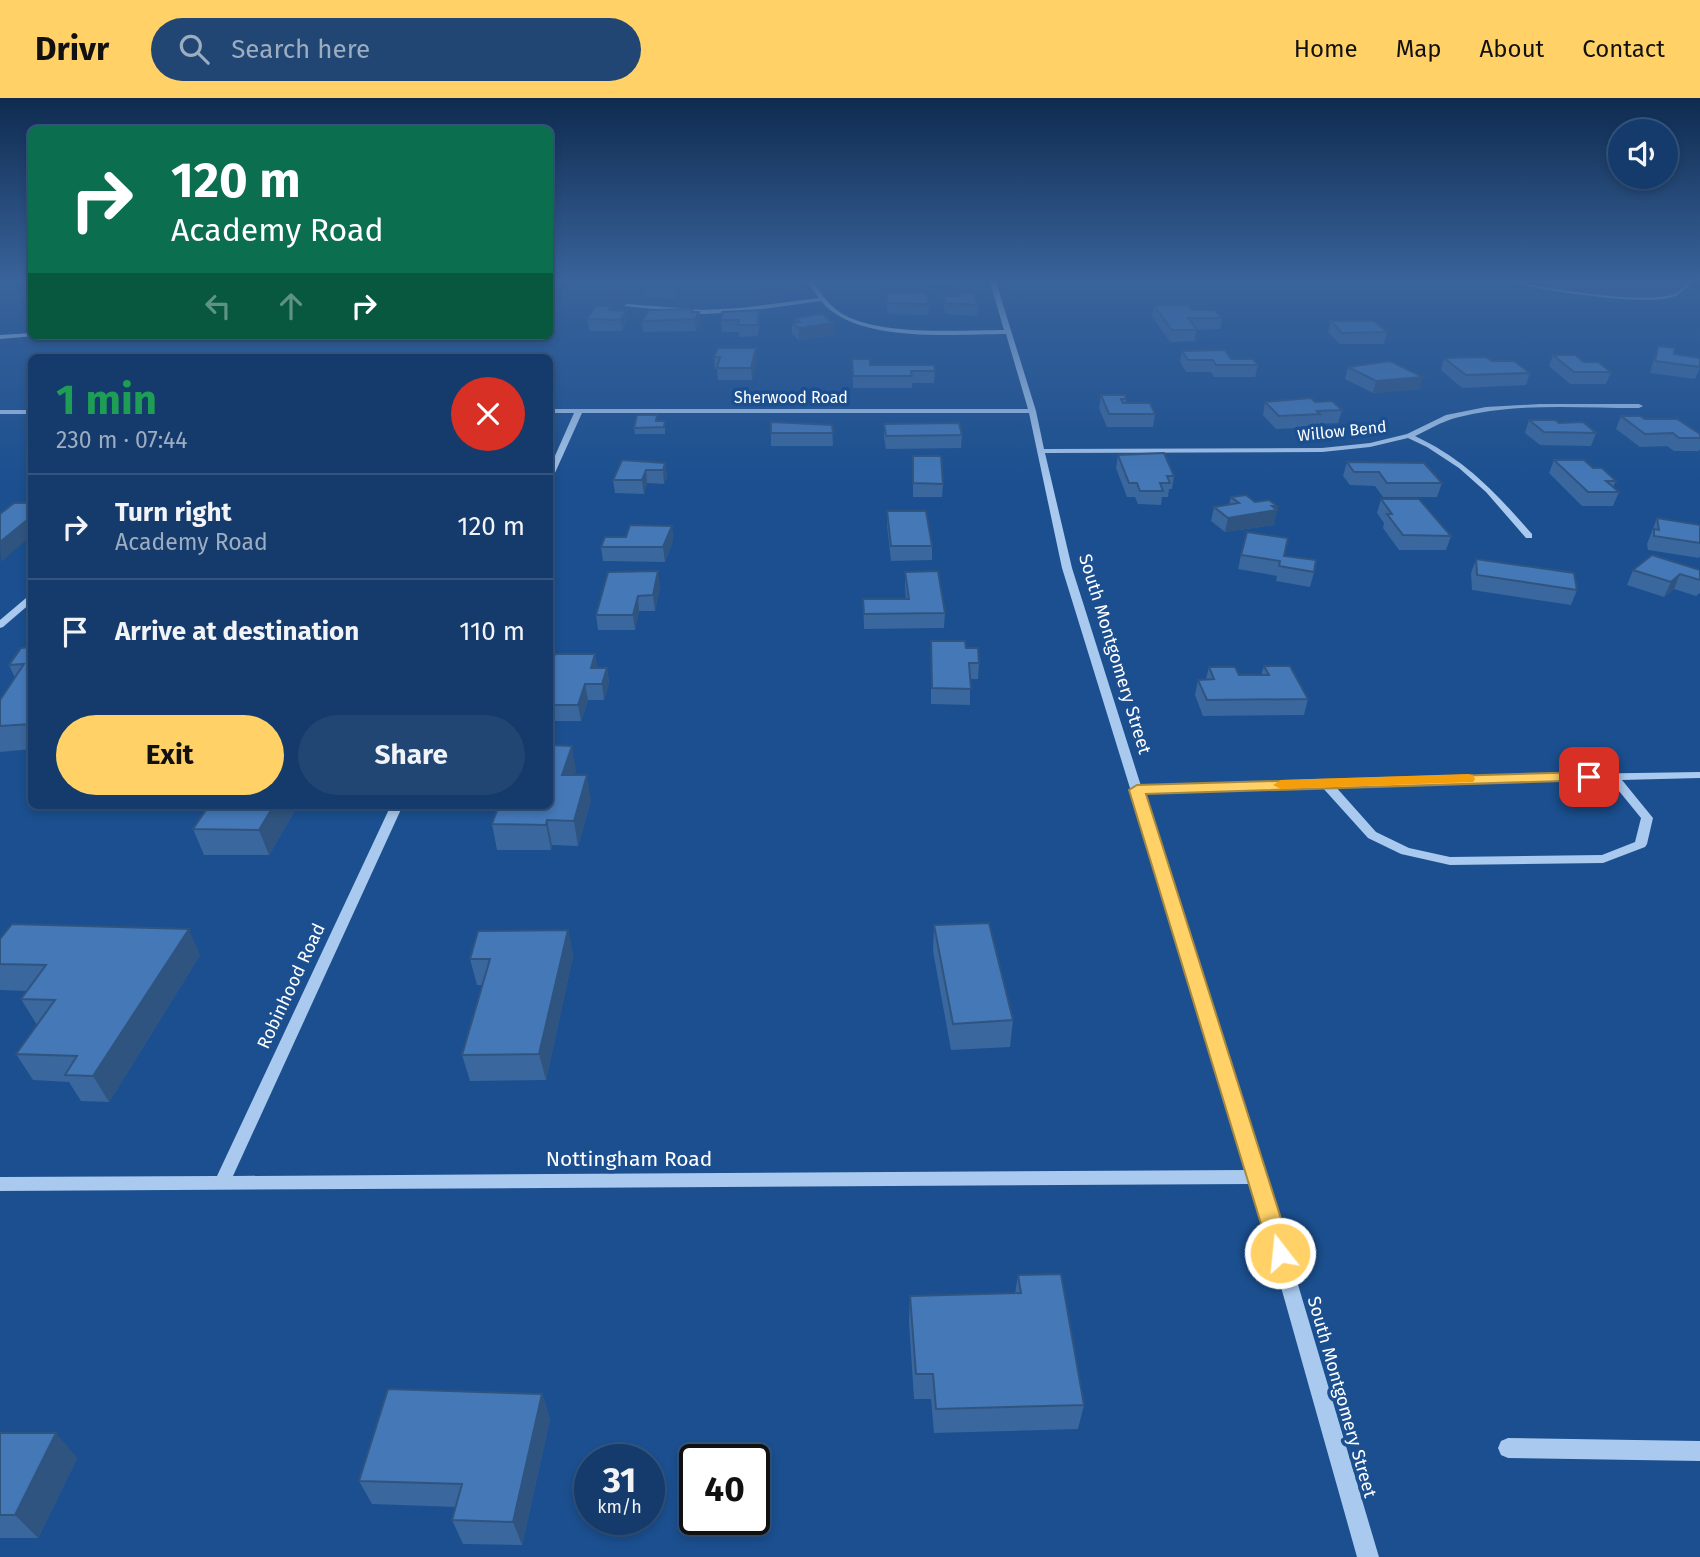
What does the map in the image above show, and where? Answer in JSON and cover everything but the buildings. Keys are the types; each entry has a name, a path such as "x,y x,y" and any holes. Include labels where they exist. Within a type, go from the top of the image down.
{"street":[{"name":"South Montgomery Street","path":"1014,350 1032,411 1067,568 1258,1177 1368,1557"},
{"name":"Willow Bend","path":"1041,451 1322,450 1370,445 1409,436 1449,417 1486,409 1639,406"},
{"name":"Sherwood Road","path":"553,411 1032,411"},
{"path":"553,468 579,411"},
{"path":"0,412 28,412"},
{"path":"1409,436 1437,448 1472,472 1529,536"},
{"path":"0,625 28,600"},
{"path":"1137,790 1700,775"},
{"path":"1325,783 1373,835 1405,851 1450,861 1603,859 1641,844 1647,818 1613,776"},
{"name":"Robinhood Road","path":"221,1184 395,809"},
{"name":"Nottingham Road","path":"0,1184 1258,1177"},
{"path":"1508,1448 1700,1451"}],"slow traffic":[{"path":"1281,785 1468,779"}],"route":[{"path":"1280,1253 1137,790 1441,779 1589,777"}]}
